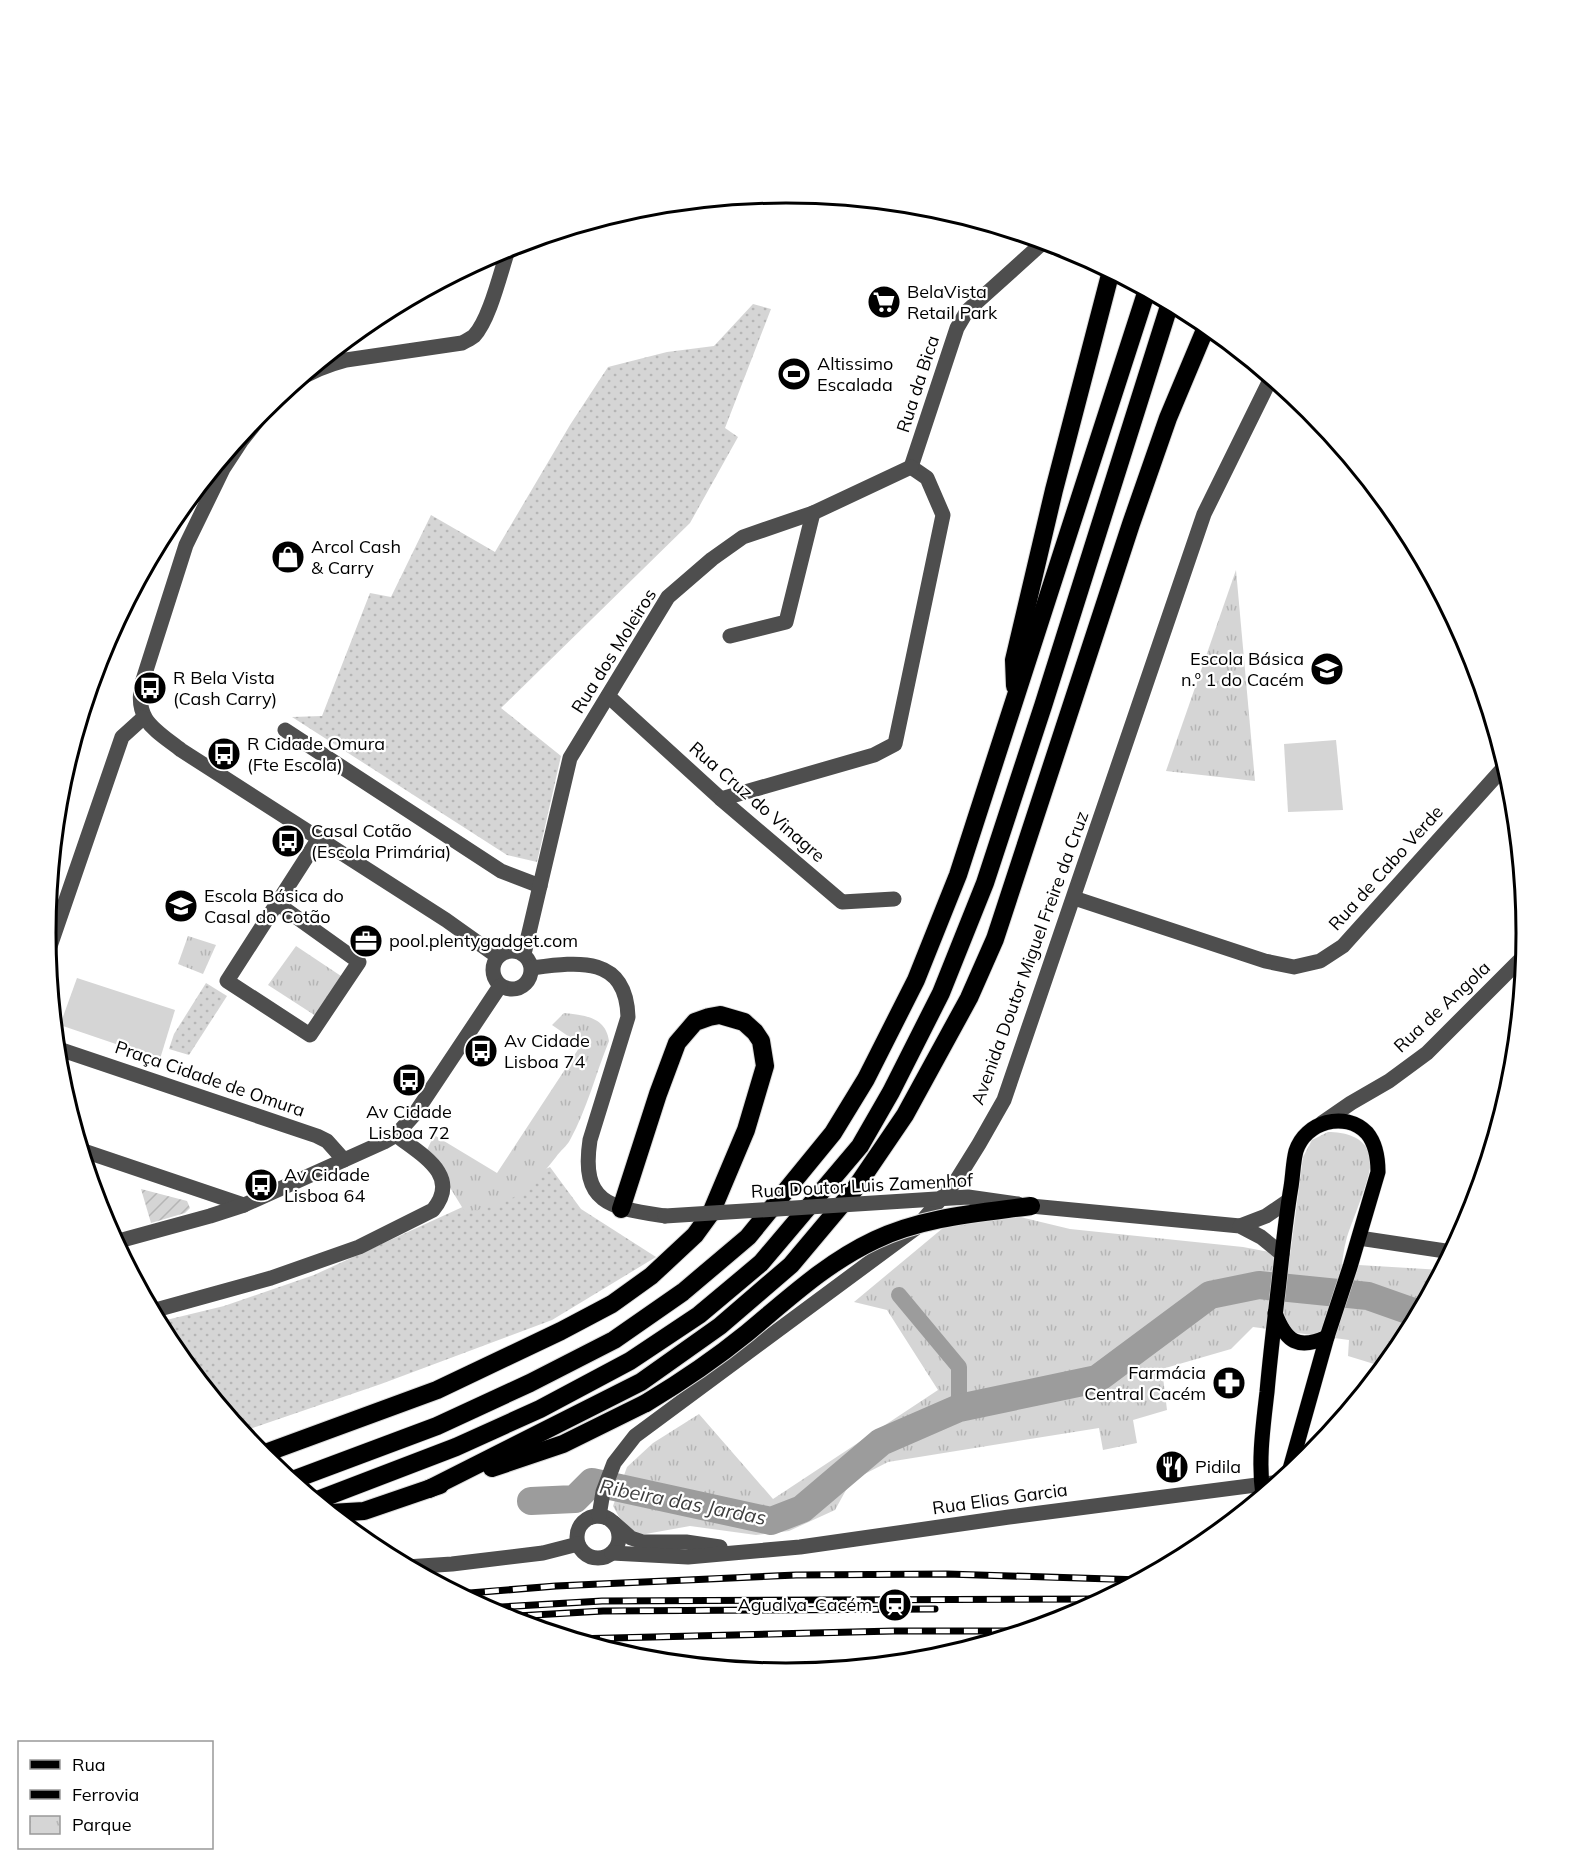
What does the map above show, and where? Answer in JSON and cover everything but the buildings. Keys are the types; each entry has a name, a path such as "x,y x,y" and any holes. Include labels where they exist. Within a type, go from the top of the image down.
{"highway":[{"path":"1104,302 1105,276"},
{"path":"1016,697 1014,660 1054,490 1109,278"},
{"path":"299,1478 437,1426 615,1340 682,1292 748,1237 833,1133 866,1079 916,980 958,875 1145,297"},
{"path":"323,1498 456,1447 540,1408 630,1361 699,1315 761,1263 860,1146 891,1092 941,993 985,883 1167,311"},
{"path":"429,1489 641,1382 720,1326 791,1265 854,1190 899,1124 969,998 995,939 1131,524 1168,418 1203,334"},
{"path":"270,1451 437,1390 612,1304 651,1276 695,1235 711,1213 746,1130 763,1078 764,1054 761,1041 744,1022 720,1015 709,1017 695,1022 677,1043 621,1209"},
{"path":"340,1512 364,1511 563,1444 646,1403 713,1360 824,1269 876,1240 909,1227 939,1220 1031,1206"}],"main road":[{"path":"1261,1489 1260,1453 1288,1201 1297,1150 1311,1129 1322,1123 1337,1121 1359,1126 1367,1134 1378,1158 1378,1172 1327,1337 1293,1460"},
{"path":"1275,1313 1281,1328 1289,1338 1299,1343 1310,1344 1327,1337"}],"street":[{"name":"Rua da Bica","path":"911,467 957,328 967,311 1037,248"},
{"path":"328,365 346,360 462,343 472,338 480,328 486,314 504,260"},
{"name":"Avenida Doutor Miguel Freire da Cruz","path":"600,1512 603,1492 614,1463 635,1436 916,1228 956,1181 979,1144 1004,1101 1204,514 1268,384"},
{"name":"Rua dos Moleiros","path":"524,954 570,758 668,597 712,559 743,537 813,513 911,467"},
{"path":"721,798 874,755 895,744 943,515 927,478 911,467"},
{"path":"224,468 186,545 142,683 139,704 143,718 180,750 446,920 498,957"},
{"path":"730,636 786,622 813,513"},
{"name":"Rua Cruz do Vinagre","path":"608,696 721,798 842,902 894,899"},
{"path":"56,929 122,737 143,718"},
{"path":"285,730 501,871 540,886"},
{"name":"Rua de Cabo Verde","path":"1074,898 1264,961 1294,967 1320,961 1343,946 1498,774"},
{"path":"278,904 359,962 310,1035 227,981 319,838"},
{"path":"510,951 524,954 532,968 530,979 522,987 511,990 500,986 493,969 498,957 510,951"},
{"path":"532,968 566,964 595,967 612,974 622,985 627,999 628,1017 590,1140 587,1161 590,1180 595,1191 604,1200 621,1209"},
{"name":"Rua de Angola","path":"1322,1123 1389,1081 1427,1053 1515,965"},
{"path":"123,1240 244,1205 396,1135 414,1115 500,986"},
{"name":"Praça Cidade de Omura","path":"66,1051 317,1136 327,1142 344,1160"},
{"path":"159,1309 271,1278 359,1247 433,1210 440,1202 444,1188 440,1173 434,1165 396,1135"},
{"path":"89,1153 244,1205"},
{"name":"Rua Doutor Luis Zamenhof","path":"621,1209 665,1216 968,1197 1031,1206 1240,1226"},
{"path":"1240,1226 1266,1216 1288,1201"},
{"path":"1240,1226 1262,1237 1282,1254"},
{"path":"1359,1238 1444,1251"},
{"name":"Rua Elias Garcia","path":"612,1553 688,1557 744,1550 800,1547 1255,1494"},
{"path":"600,1512 614,1523 619,1539 612,1553 605,1557 589,1557 582,1551 578,1544 579,1528 591,1517 600,1512"},
{"name":"Rua Elias Garcia","path":"614,1523 632,1538 643,1542 686,1542 744,1550"},
{"path":"421,1566 543,1554 578,1544"}],"green space":[{"path":"753,304 771,309 725,428 738,437 690,523 501,708 561,756 537,862 507,855 292,717 322,716 370,593 391,597 431,515 495,552 570,425 608,367 667,352 714,346"},
{"path":"1236,570 1255,781 1166,771"},
{"path":"1336,740 1343,810 1288,812 1284,744"},
{"path":"188,936 216,945 203,974 178,964"},
{"path":"296,946 344,978 319,1018 268,985"},
{"path":"77,978 175,1010 160,1059 62,1026"},
{"path":"206,983 227,996 189,1055 169,1049 174,1034"},
{"path":"564,1013 586,1016 599,1022 604,1027 609,1041 576,1128 567,1144 537,1180 527,1188 494,1206 465,1212 427,1150 434,1135 497,1173 581,1045 552,1025"},
{"path":"1328,1132 1347,1134 1363,1143 1370,1155 1369,1173 1346,1241 1342,1264 1434,1270 1419,1299 1375,1364 1348,1356 1349,1340 1253,1327 1231,1349 1162,1369 1167,1410 1133,1420 1137,1443 1103,1450 1099,1428 888,1462 851,1481 835,1510 789,1531 756,1535 690,1526 640,1535 624,1526 613,1506 627,1467 653,1443 699,1414 773,1499 938,1390 887,1310 854,1302 955,1218 1016,1216 1070,1229 1243,1247 1290,1256 1303,1157 1312,1140"},
{"path":"550,1167 581,1209 656,1257 552,1320 381,1384 250,1429 206,1378 167,1320 224,1306 314,1275"},
{"path":"141,1189 187,1201 190,1208 185,1213 151,1223"}],"waterway":[{"name":"Ribeira das Jardas","path":"531,1501 575,1499 592,1482 771,1521 802,1509 881,1442 959,1408 1097,1379 1210,1295 1259,1285 1368,1296 1411,1311"},
{"path":"899,1295 959,1367 959,1408"}],"railway":[{"path":"472,1593 556,1586 796,1575 947,1574 1126,1580"},
{"path":"503,1607 602,1601 1086,1599"},
{"path":"526,1615 603,1611 935,1609"},
{"path":"595,1638 894,1631 1001,1631"}],"place":[{"name":"BelaVista Retail Park","path":"884,302"},
{"name":"Altissimo Escalada","path":"794,374"},
{"name":"Arcol Cash & Carry","path":"288,557"},
{"name":"Escola Básica n.º 1 do Cacém","path":"1327,669"},
{"name":"R Bela Vista (Cash Carry)","path":"150,688"},
{"name":"R Cidade Omura (Fte Escola)","path":"224,754"},
{"name":"Casal Cotão (Escola Primária)","path":"288,841"},
{"name":"Escola Básica do Casal do Cotão","path":"181,906"},
{"name":"pool.plentygadget.com","path":"366,941"},
{"name":"Av Cidade Lisboa 74","path":"481,1051"},
{"name":"Av Cidade Lisboa 72","path":"409,1080"},
{"name":"Av Cidade Lisboa 64","path":"261,1185"},
{"name":"Farmácia Central Cacém","path":"1229,1383"},
{"name":"Pidila","path":"1172,1467"},
{"name":"Agualva-Cacém","path":"895,1605"}]}
